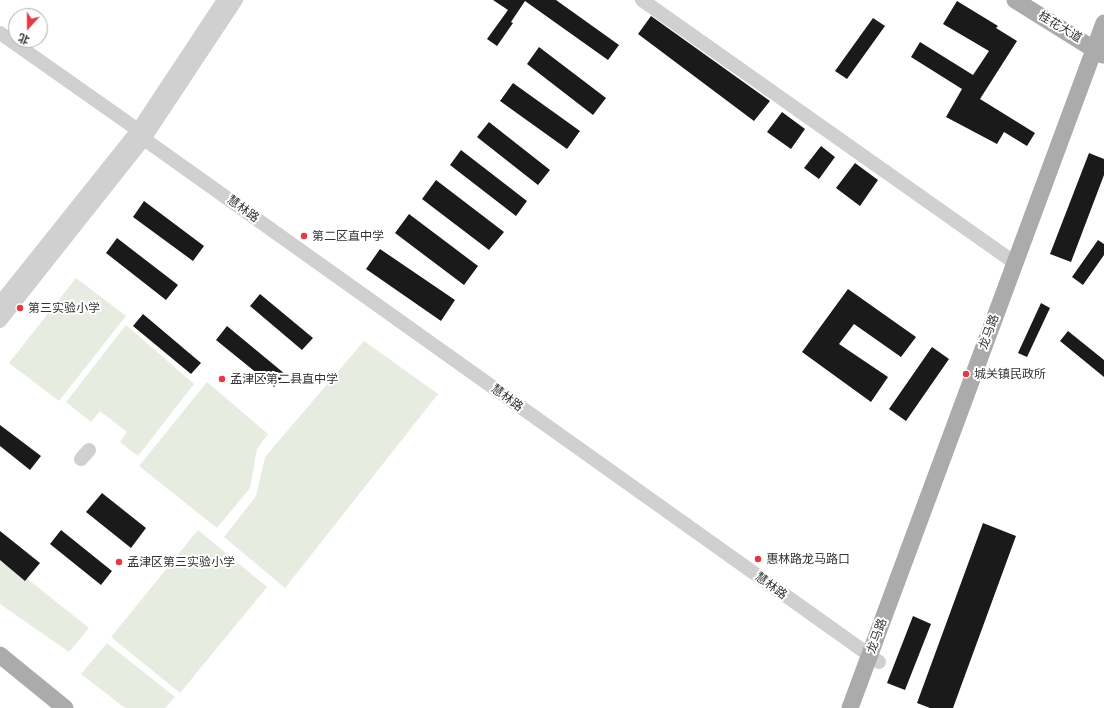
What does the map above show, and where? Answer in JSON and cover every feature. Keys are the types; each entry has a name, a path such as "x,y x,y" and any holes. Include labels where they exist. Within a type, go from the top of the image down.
{"main road":[{"name":"桂花大道","path":"1015,0 1102,44"},
{"name":"桂花大道","path":"1037,0 1102,44"},
{"name":"龙马路","path":"862,708 875,656 1014,263 1102,44"},
{"name":"龙马路","path":"850,708 875,656 1102,44"},
{"path":"0,655 65,708"},
{"path":"0,668 50,708"}],"street":[{"path":"0,303 144,134 224,0"},
{"path":"0,321 144,134 236,0"},
{"path":"642,0 1014,263"},
{"name":"慧林路","path":"0,33 144,134 875,656"}],"shaded area":[{"path":"76,278 126,316 59,401 9,363"},
{"path":"126,325 194,384 138,456 120,442 127,432 100,411 91,422 66,402"},
{"path":"364,341 438,394 285,588 224,537 256,496 265,457"},
{"path":"207,382 268,434 257,449 250,488 217,528 139,466"},
{"path":"198,530 267,587 180,693 111,637"},
{"path":"0,557 89,628 69,652 0,604"},
{"path":"107,643 175,697 165,708 125,708 81,674"}],"building":[{"path":"493,0 556,0 619,45 608,60 525,1 511,22 513,23 497,46 487,39 508,10"},
{"path":"957,1 998,26 996,28 1017,41 980,99 1035,133 1027,146 1004,132 997,144 946,117 962,89 911,57 920,42 973,75 989,51 943,24"},
{"path":"651,16 770,101 754,121 638,34"},
{"path":"873,18 885,26 847,79 835,71"},
{"path":"539,47 606,98 593,115 527,64"},
{"path":"513,83 580,131 567,149 500,101"},
{"path":"782,112 805,129 791,149 767,132"},
{"path":"489,122 550,170 538,185 477,137"},
{"path":"821,146 835,157 819,179 804,168"},
{"path":"461,150 527,201 516,216 450,165"},
{"path":"1089,153 1104,159 1104,175 1071,262 1050,254"},
{"path":"855,163 878,180 860,206 836,188"},
{"path":"436,180 504,232 489,250 422,199"},
{"path":"144,201 204,246 193,261 133,217"},
{"path":"409,214 478,266 464,285 395,233"},
{"path":"117,238 178,285 166,300 106,253"},
{"path":"1098,240 1104,244 1104,255 1083,285 1072,277"},
{"path":"380,249 455,300 441,321 366,269"},
{"path":"848,289 916,337 901,357 854,324 839,344 888,377 871,402 802,352"},
{"path":"260,294 313,338 302,350 250,306"},
{"path":"1041,303 1050,308 1027,357 1018,353"},
{"path":"143,314 201,363 191,374 133,326"},
{"path":"227,326 285,374 274,387 216,340"},
{"path":"1068,331 1104,360 1104,377 1060,341"},
{"path":"932,347 949,359 906,421 889,409"},
{"path":"0,425 41,456 30,470 0,446"},
{"path":"102,493 146,528 131,548 86,512"},
{"path":"983,523 1016,536 953,708 930,708 917,703"},
{"path":"61,530 112,571 101,585 50,544"},
{"path":"0,531 40,563 25,581 0,560"},
{"path":"913,616 931,624 905,690 887,683"}],"place":[{"name":"第二区直中学","path":"304,236"},
{"name":"第三实验小学","path":"20,308"},
{"name":"城关镇民政所","path":"966,374"},
{"name":"孟津区第二县直中学","path":"222,379"},
{"name":"惠林路龙马路口","path":"758,559"},
{"name":"孟津区第三实验小学","path":"119,562"}]}
